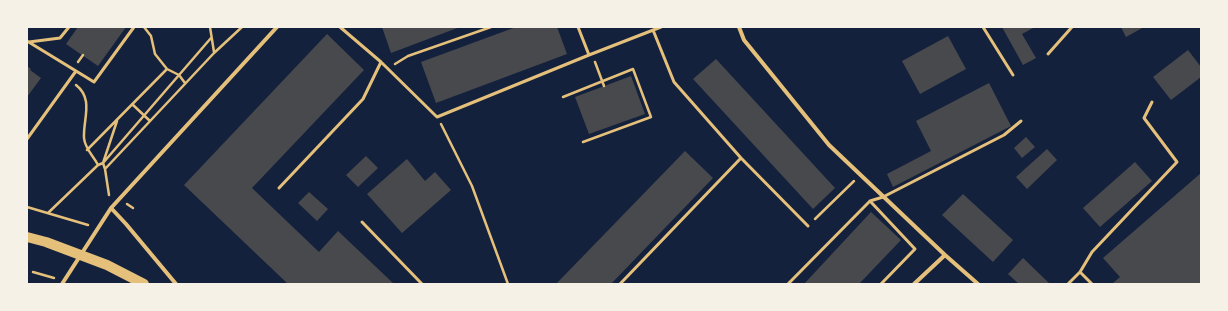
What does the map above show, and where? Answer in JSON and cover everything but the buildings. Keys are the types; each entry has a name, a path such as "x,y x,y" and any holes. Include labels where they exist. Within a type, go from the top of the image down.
{"main road":[{"path":"27,237 107,265 144,284"}],"street":[{"path":"62,284 111,208 277,27"},
{"path":"739,27 744,40 828,145 978,284"},
{"path":"111,208 176,284"},
{"path":"914,284 945,255"}],"lane":[{"path":"28,42 60,38 68,27"},
{"path":"28,42 94,82 134,27"},
{"path":"340,27 381,62 437,117 661,27"},
{"path":"578,27 591,54"},
{"path":"983,27 1013,75"},
{"path":"1048,54 1072,27"},
{"path":"653,30 674,82 741,158 808,226"},
{"path":"279,188 363,99 381,62"},
{"path":"27,139 76,71"},
{"path":"1068,284 1080,272 1092,252 1178,162 1144,118 1152,102"},
{"path":"788,284 870,201 883,197 1004,136 1021,121"},
{"path":"620,284 741,158"},
{"path":"870,201 915,249 881,284"},
{"path":"362,222 422,284"},
{"path":"1080,272 1092,284"}],"path":[{"path":"144,27 151,36 155,54 167,69 179,75 185,83"},
{"path":"210,27 214,53"},
{"path":"105,169 185,83 242,27"},
{"path":"388,69 408,56 491,27"},
{"path":"48,213 103,162 212,38"},
{"path":"591,54 604,86"},
{"path":"87,150 167,69"},
{"path":"563,96 633,69 651,117 583,142"},
{"path":"69,81 81,89 86,97 84,138 87,150 98,165"},
{"path":"132,104 145,114 150,121"},
{"path":"437,117 472,186 508,284"},
{"path":"110,199 103,162 117,119"},
{"path":"808,226 860,175"},
{"path":"27,207 94,227"}]}
